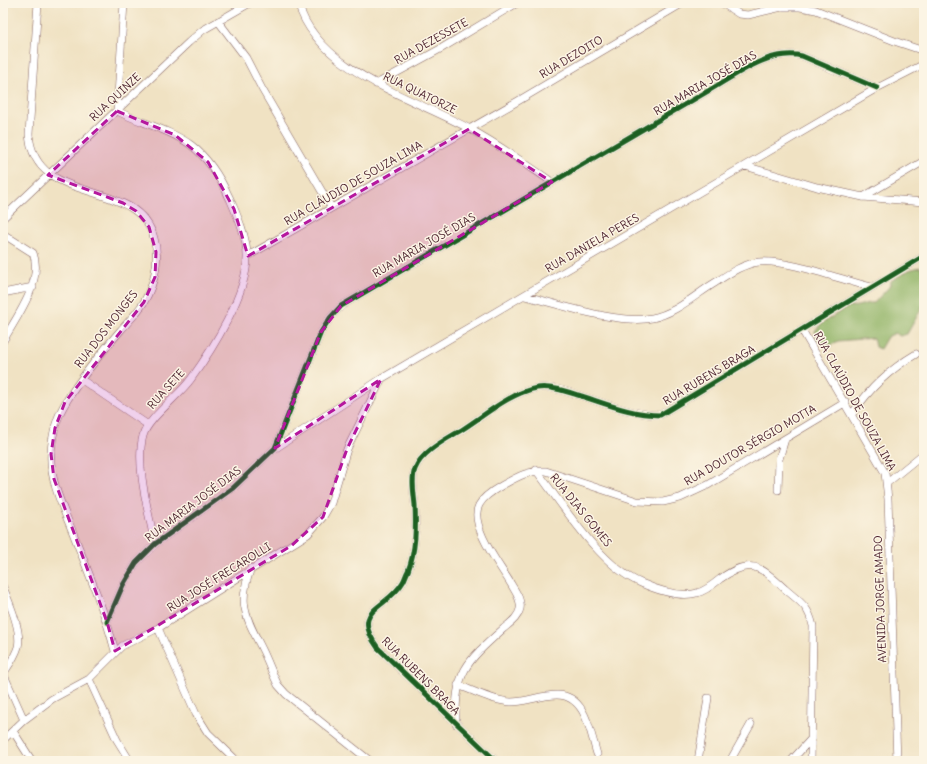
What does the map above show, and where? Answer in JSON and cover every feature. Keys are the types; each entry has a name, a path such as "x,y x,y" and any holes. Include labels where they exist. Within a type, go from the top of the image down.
{"street":[{"name":"RUA DOS MONGES","path":"38,3 29,134 32,152 48,175 67,184 123,203 145,218 150,227 156,252 155,277 144,302 65,402 55,428 51,454 54,479 107,622 115,652"},
{"path":"118,3 126,4 117,111 175,135 192,146 208,162 227,192 242,231 248,256"},
{"name":"RUA QUINZE","path":"3,218 189,42 218,21 250,3"},
{"name":"RUA QUATORZE","path":"298,3 304,21 312,34 344,63 376,84 469,128 525,162 552,182"},
{"name":"RUA DEZESSETE","path":"376,84 517,3"},
{"name":"RUA DEZOITO","path":"469,128 683,3"},
{"path":"722,3 739,14 748,15 782,7 816,10 924,51"},
{"path":"218,21 246,58 262,89 331,206"},
{"name":"RUA MARIA JOSÉ DIAS","path":"107,622 123,585 136,563 155,544 233,488 275,448 321,332 330,318 341,306 766,59 791,54 802,56 876,88"},
{"name":"RUA DANIELA PERES","path":"275,448 381,379 525,296 876,88 924,64"},
{"name":"RUA CLÁUDIO DE SOUZA LIMA","path":"248,256 331,206 469,128"},
{"path":"863,197 924,161"},
{"path":"745,166 817,187 863,197 924,202"},
{"path":"3,234 32,254 35,265 33,287 3,341"},
{"name":"RUA SETE","path":"155,544 140,463 140,447 143,435 148,425 190,381 213,348 239,293 248,256"},
{"name":"RUA RUBENS BRAGA","path":"496,761 378,648 371,639 366,626 367,618 372,610 403,582 409,567 414,545 416,523 413,479 414,470 419,462 435,448 509,400 524,392 538,388 556,389 635,412 660,415 924,256"},
{"path":"525,296 616,318 638,320 654,318 667,313 736,270 758,262 782,264 871,287"},
{"path":"3,293 33,287"},
{"name":"RUA CLAÚDIO DE SOUZA LIMA","path":"802,330 846,402 885,473 887,483"},
{"path":"852,414 879,381 896,366 916,354"},
{"name":"RUA JOSÉ FRECAROLLI","path":"3,740 24,720 52,699 89,679 115,652 158,628 251,568 297,542 308,534 323,517 331,503 348,449 381,379"},
{"path":"82,380 148,425"},
{"name":"RUA DOUTOR SÉRGIO MOTTA","path":"536,470 546,471 637,501 663,502 680,498 708,485 846,402"},
{"path":"778,490 779,459 785,439"},
{"path":"887,483 924,453"},
{"path":"456,724 456,700 458,685 464,669 475,654 517,616 520,607 519,599 514,589 488,546 477,523 476,514 479,505 493,490 528,472 536,470"},
{"name":"RUA DIAS GOMES","path":"536,470 590,540 608,560 631,578 671,593 698,593 712,586 731,571 742,567 752,566 762,569 804,604 810,613 813,626 811,761"},
{"name":"AVENIDA JORGE AMADO","path":"887,483 897,761"},
{"path":"251,568 244,590 246,618 278,685 286,694 369,760"},
{"path":"3,587 17,629 18,645 12,662 3,674 24,720"},
{"path":"158,628 196,714 208,733 237,761"},
{"path":"89,679 117,740 130,761"},
{"path":"458,685 494,699 509,702 557,695 568,697 578,704 585,714 597,754"},
{"path":"698,761 708,698"},
{"path":"730,761 751,724"},
{"path":"13,731 32,761"},
{"path":"791,761 811,739"}],"highlighted area":[{"path":"117,111 175,135 208,162 234,209 248,256 469,129 552,182 341,306 321,332 275,448 381,379 347,449 323,517 291,546 115,651 107,622 54,479 51,454 55,428 65,402 144,302 155,277 156,252 149,227 136,211 123,203 48,175"}],"green space":[{"path":"920,267 924,272 924,304 907,334 900,336 895,333 887,337 880,349 875,347 873,338 838,341 829,346 817,341 815,331 822,323 850,306 874,303 889,287 891,281 909,270"}],"cycle path":[{"path":"107,622 123,585 136,563 155,544 233,488 275,448 321,332 330,318 341,306 741,71 765,60 777,56 802,56 877,88"},
{"path":"496,761 378,648 370,635 367,625 369,617 374,610 396,591 403,582 411,563 415,538 413,477 415,469 423,457 436,446 498,405 517,395 537,388 558,389 629,411 660,415 924,256"}]}
